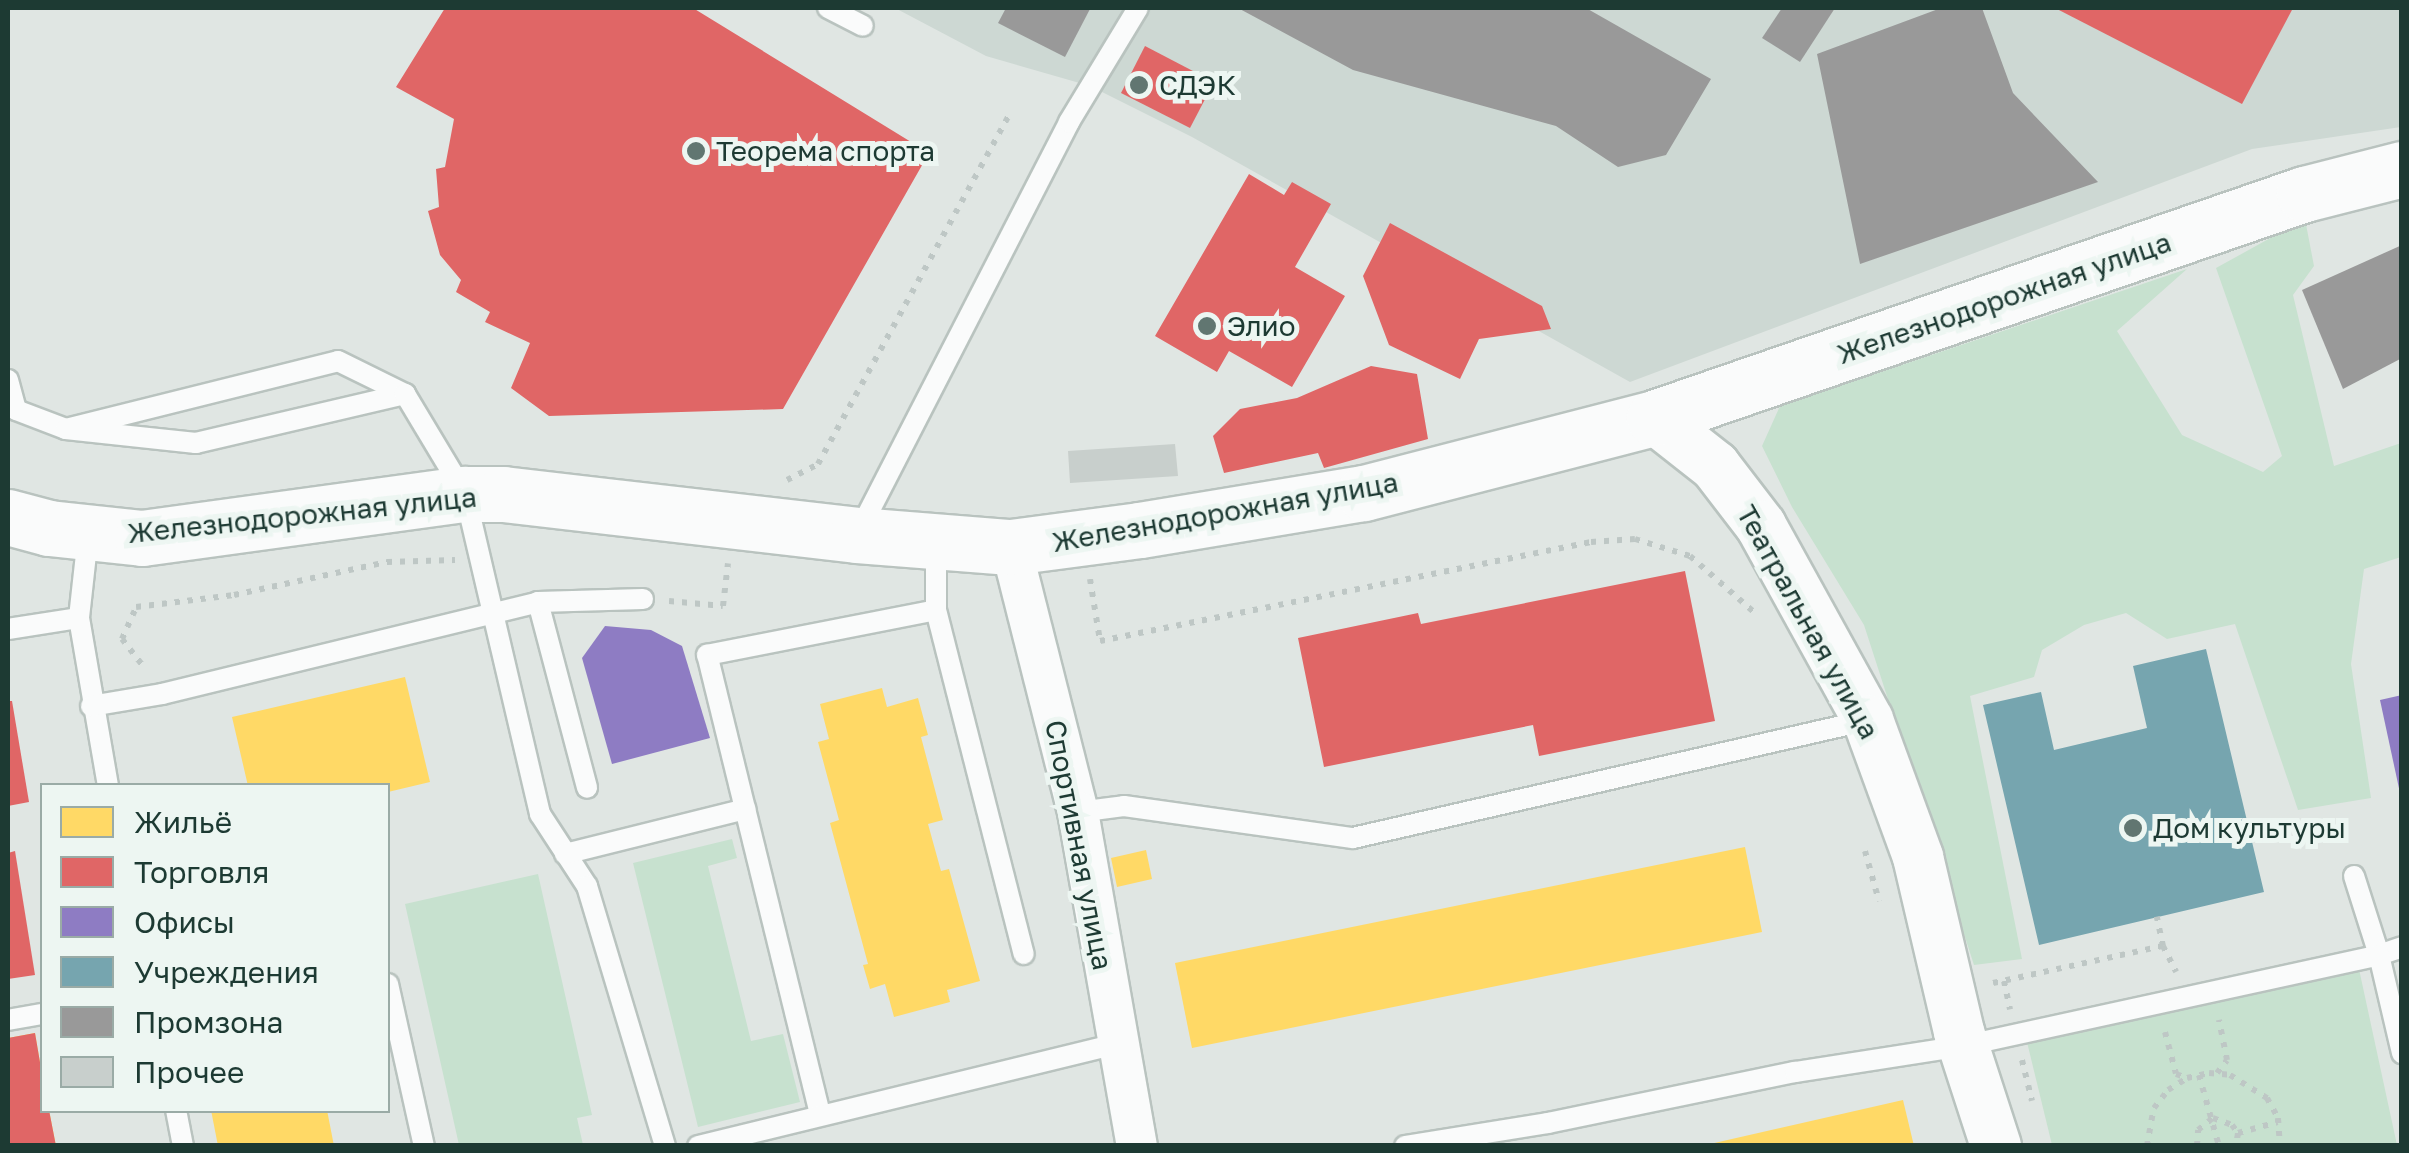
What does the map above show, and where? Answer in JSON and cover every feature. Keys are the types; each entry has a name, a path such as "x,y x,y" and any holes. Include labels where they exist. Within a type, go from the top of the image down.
{"main road":[{"name":"Железнодорожная улица","path":"8,517 88,534 142,538 223,530 465,494 503,494 857,535 1012,547 1084,538 1364,493 1654,418 2304,194 2402,169"}],"street":[{"name":"Театральная улица","path":"1654,418 1715,466 1761,526 1868,720 1918,857 1963,1046 1996,1146"},
{"name":"Спортивная улица","path":"1012,547 1078,812 1137,1146"}],"lane":[{"path":"828,8 863,26"},
{"path":"857,535 1069,122 1138,8"},
{"path":"66,429 338,361 404,394 465,494 540,814 587,886 665,1146"},
{"path":"8,380 16,410 66,429 196,444 404,394"},
{"path":"88,534 79,618 91,706 107,783"},
{"path":"936,540 936,610 1024,954"},
{"path":"91,706 162,694 538,602 643,598"},
{"path":"538,602 587,788"},
{"path":"820,1114 707,654 936,610"},
{"path":"8,629 79,618"},
{"path":"1078,812 1124,806 1353,838 1868,720"},
{"path":"566,854 745,809"},
{"path":"2354,876 2379,954 2402,1053"},
{"path":"1404,1146 1548,1123 1794,1072 1963,1046 2402,947"},
{"path":"390,993 424,1146"},
{"path":"8,1020 40,1014"},
{"path":"698,1146 1117,1044"},
{"path":"177,1113 183,1146"}],"path":[{"path":"778,486 818,464 1010,113"},
{"path":"643,598 723,606 733,521"},
{"path":"1084,538 1100,640 1591,542 1635,539 1690,556 1759,617"},
{"path":"122,639 136,606 234,594 387,562 479,560"},
{"path":"1862,840 1882,912"},
{"path":"2004,981 2164,946 2157,917"},
{"path":"2216,1074 2227,1060 2226,1050"},
{"path":"2172,1064 2176,1074 2188,1078"},
{"path":"2147,1146 2154,1108 2168,1090 2188,1078 2216,1074 2250,1084 2266,1098 2278,1122 2280,1146"},
{"path":"2198,1075 2219,1146"},
{"path":"2194,1145 2198,1130 2211,1119 2227,1120 2238,1133 2236,1146"},
{"path":"2238,1133 2278,1122"}],"shaded area":[{"path":"895,8 2401,8 2401,127 2252,149 1630,382 1192,137 1090,86 986,56"}],"green space":[{"path":"2305,219 2314,266 2293,295 2334,466 2401,443 2401,557 2364,569 2351,664 2371,798 2298,810 2235,624 2167,639 2126,613 2084,625 2042,650 2034,677 1970,696 2022,959 1974,965 1864,625 1792,507 1762,446 1780,406 2187,269 2117,331 2182,435 2263,472 2282,456 2216,268"},
{"path":"732,839 737,858 708,866 751,1041 783,1034 800,1102 698,1127 633,863"},
{"path":"538,874 592,1115 577,1118 583,1145 459,1145 405,904"},
{"path":"2359,969 2397,1145 2052,1145 2026,1038"}],"building: Жильё":[{"path":"405,677 430,782 390,792 390,783 247,783 232,717"},
{"path":"882,688 887,707 918,698 928,735 921,737 943,820 928,824 941,871 949,869 980,981 947,990 950,1002 894,1017 885,984 870,989 863,965 868,964 830,823 839,820 818,742 829,739 820,704"},
{"path":"1745,847 1762,932 1192,1048 1175,963"},
{"path":"1146,850 1152,879 1117,887 1111,858"},
{"path":"35,1033 40,1062 40,1113 50,1113 56,1146 8,1146 8,1038"},
{"path":"1903,1100 1914,1146 1710,1144"},
{"path":"212,1113 328,1113 334,1146 218,1146"}],"building: Торговля":[{"path":"445,8 693,8 929,153 783,409 549,416 511,388 530,343 485,322 490,312 456,292 461,280 440,255 428,211 439,207 436,169 445,167 454,119 396,87"},
{"path":"2055,8 2293,8 2242,104"},
{"path":"1145,46 1214,82 1190,128 1121,93"},
{"path":"1249,174 1284,195 1292,182 1331,204 1295,267 1345,296 1292,387 1229,351 1217,372 1155,336"},
{"path":"1390,223 1542,306 1551,329 1479,339 1460,379 1389,345 1363,276"},
{"path":"1371,366 1417,374 1428,439 1324,468 1318,453 1224,473 1213,436 1240,409 1297,398"},
{"path":"1685,571 1715,721 1539,756 1533,725 1324,767 1298,638 1418,613 1421,624"},
{"path":"8,701 12,701 29,802 8,806"},
{"path":"15,851 35,975 8,979 8,853"},
{"path":"35,1033 40,1062 40,1113 50,1113 56,1146 8,1146 8,1038"}],"building: Офисы":[{"path":"605,626 651,630 682,646 710,738 612,764 582,658"},
{"path":"2402,695 2402,793 2400,793 2380,700"}],"building: Учреждения":[{"path":"2206,649 2264,892 2039,945 1983,705 2041,692 2054,750 2147,728 2133,666"}],"building: Промзона":[{"path":"1006,8 1090,9 1065,57 998,23"},
{"path":"1238,8 1586,8 1711,79 1666,155 1618,167 1556,126 1353,70"},
{"path":"1782,8 1835,8 1800,62 1762,38"},
{"path":"1941,8 1982,8 2013,93 2098,182 1860,264 1817,54"},
{"path":"2402,245 2402,358 2343,389 2302,290"}],"building: Прочее":[{"path":"1175,444 1178,476 1070,483 1068,451"}],"place":[{"name":"СДЭК","path":"1139,85"},
{"name":"Теорема спорта","path":"696,151"},
{"name":"Элио","path":"1207,326"},
{"name":"Дом культуры","path":"2133,828"}]}
